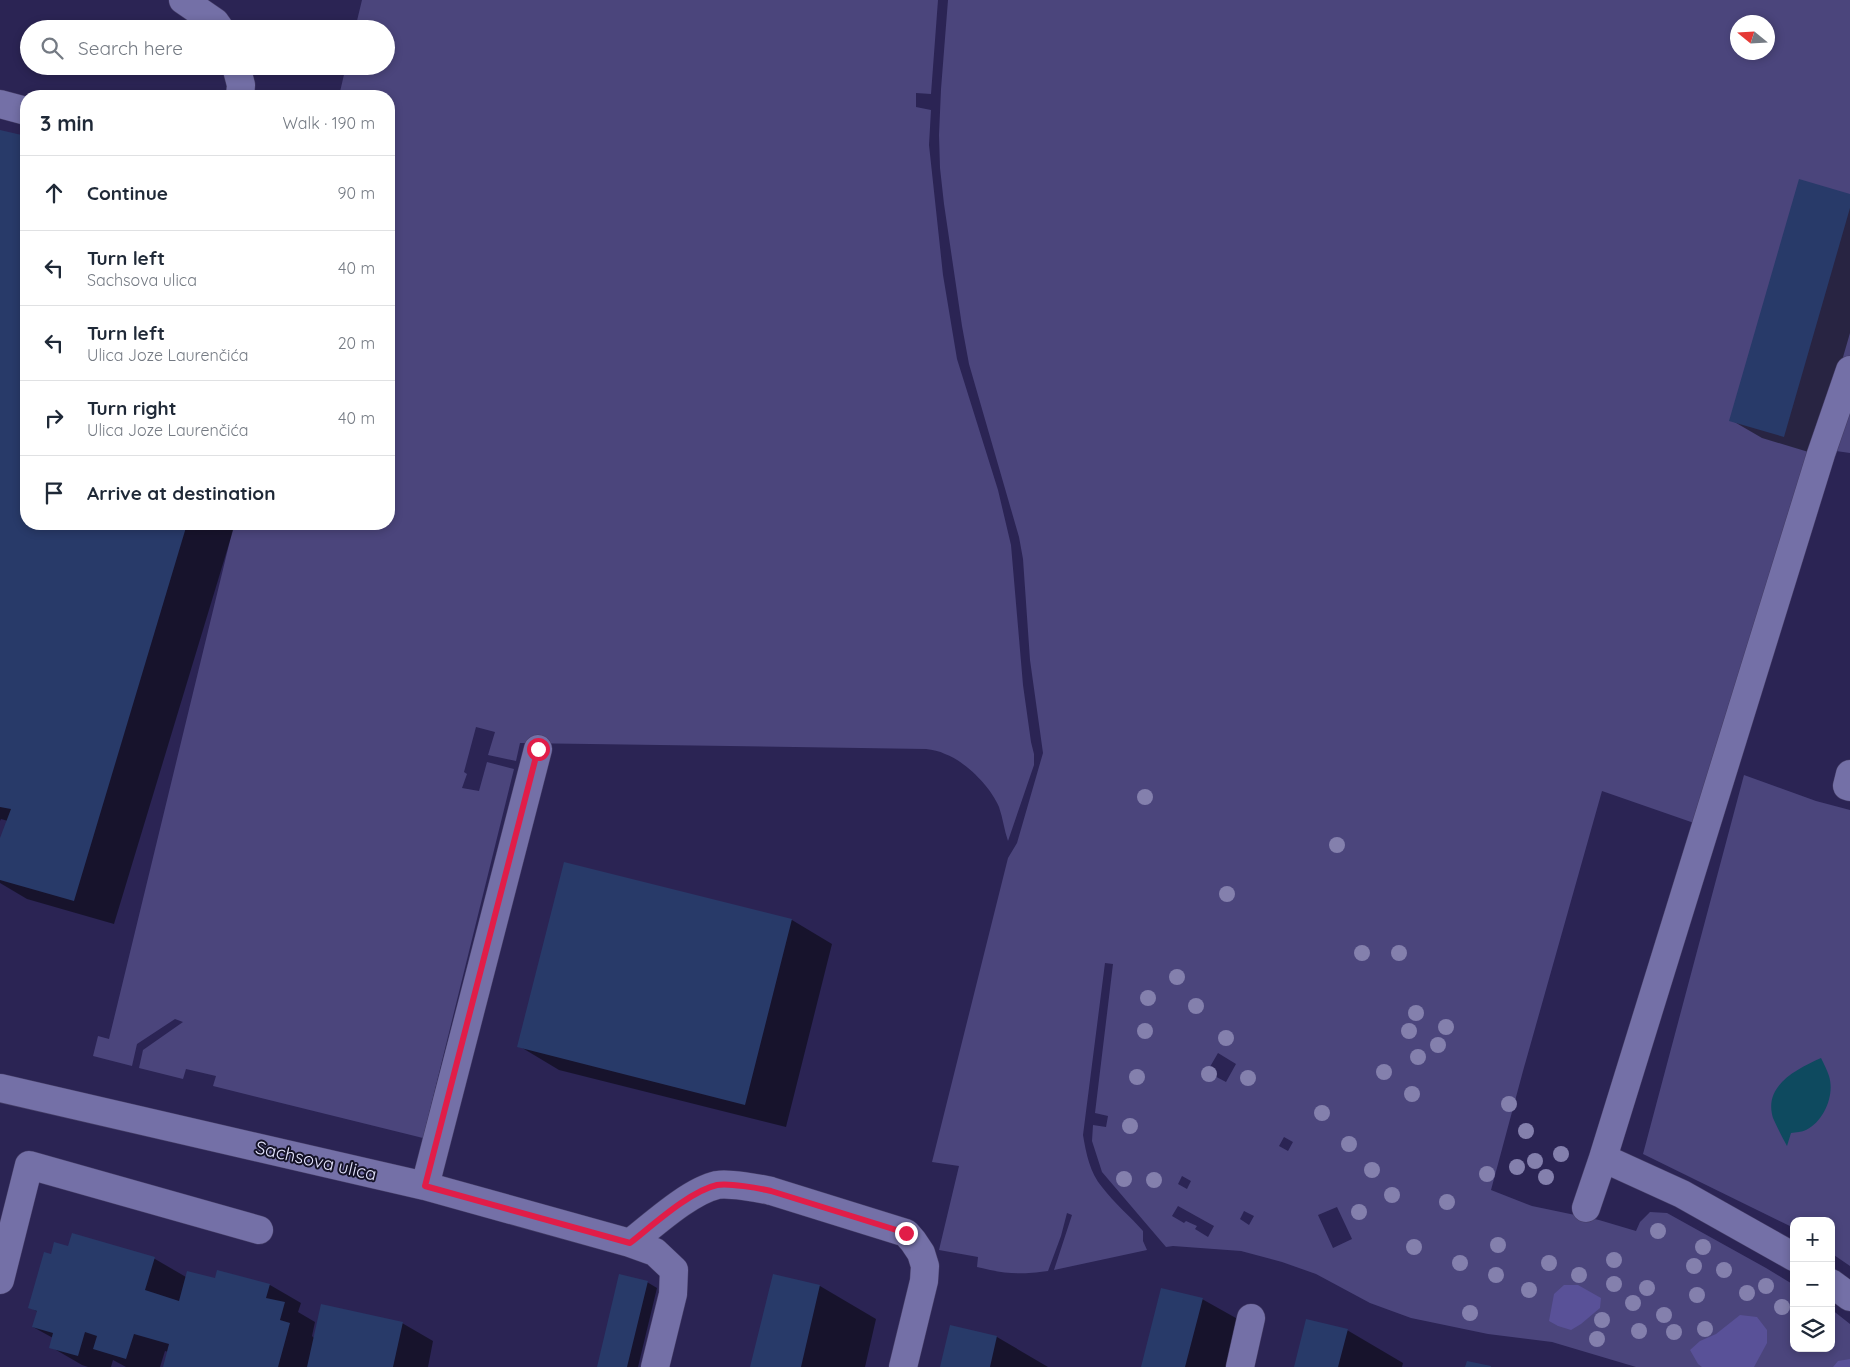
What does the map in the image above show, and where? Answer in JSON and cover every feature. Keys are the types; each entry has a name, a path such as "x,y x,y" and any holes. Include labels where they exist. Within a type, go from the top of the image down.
{"street":[{"path":"183,0 212,20"},
{"path":"238,75 241,90"},
{"path":"0,104 20,109"},
{"path":"1586,1208 1818,463 1850,370"},
{"path":"425,1186 538,749"},
{"path":"1850,774 1848,786 1850,787"},
{"name":"Sachsova ulica","path":"0,1088 425,1186 630,1243 655,1252 674,1270 672,1294 655,1367"},
{"path":"1603,1158 1682,1194 1790,1255"},
{"path":"0,1280 29,1165 259,1230"},
{"path":"630,1243 695,1194 718,1185 771,1191 906,1233 921,1252 925,1266 924,1281 903,1367"},
{"path":"1835,1286 1850,1297"},
{"path":"1240,1367 1251,1318"}],"shaded area":[{"path":"362,0 938,0 931,94 916,93 916,107 931,110 929,145 943,275 957,359 998,490 1011,545 1023,685 1034,754 1034,765 1008,841 999,807 984,783 961,762 934,750 520,743 516,761 488,755 495,732 476,727 464,772 467,774 462,788 479,791 487,762 514,769 423,1138 213,1086 216,1076 186,1069 183,1079 139,1068 143,1050 183,1022 175,1019 137,1044 132,1066 93,1056 98,1036 109,1039 233,530 395,530 395,90 340,90 344,75 395,75 395,20 357,20"},
{"path":"948,0 1850,0 1850,453 1836,451 1717,831 1602,791 1491,1190 1532,1206 1599,1220 1636,1231 1640,1222 1650,1212 1667,1213 1790,1283 1790,1352 1835,1352 1835,1312 1850,1324 1850,1367 1636,1367 1552,1342 1488,1334 1411,1318 1370,1303 1316,1274 1282,1262 1241,1251 1166,1247 1102,1172 1092,1141 1093,1125 1106,1127 1108,1116 1095,1113 1113,964 1105,963 1083,1135 1087,1156 1094,1176 1107,1193 1143,1231 1143,1241 1147,1250 1054,1270 1072,1215 1067,1213 1048,1271 1012,1273 996,1271 977,1267 978,1257 939,1250 959,1166 932,1162 1008,858 1017,843 1043,753 1030,660 1023,559 1019,537 969,364 944,204 939,135","holes":["1218,1053 1236,1064 1226,1082 1207,1072","1284,1137 1293,1142 1288,1151 1279,1146","1182,1176 1191,1181 1187,1189 1178,1184","1178,1206 1214,1226 1208,1237 1195,1229 1197,1226 1186,1221 1184,1223 1172,1216","1337,1207 1352,1239 1333,1248 1318,1215","1244,1211 1254,1216 1249,1225 1240,1219"]},
{"path":"1744,775 1816,801 1850,810 1850,1266 1835,1256 1835,1217 1790,1217 1790,1226 1643,1154"},
{"path":"1564,1285 1578,1285 1601,1298 1600,1308 1571,1330 1549,1321 1554,1294"},
{"path":"1740,1315 1757,1317 1767,1330 1767,1343 1754,1367 1702,1367 1698,1364 1690,1350 1700,1341 1716,1334"},
{"path":"1850,1359 1850,1367 1833,1367 1838,1361"}],"water":[{"path":"1821,1058 1830,1083 1829,1099 1826,1107 1823,1114 1812,1126 1804,1131 1791,1133 1787,1146 1773,1118 1771,1106 1773,1096 1777,1087 1784,1080 1802,1067"}],"building":[{"path":"0,130 20,135 20,530 185,530 74,901 0,880 0,838 11,809 0,807"},
{"path":"1799,179 1850,194 1850,208 1784,437 1729,421"},
{"path":"564,862 792,919 745,1105 517,1047"},
{"path":"72,1233 155,1257 145,1290 179,1301 187,1271 215,1278 217,1270 270,1284 266,1298 285,1302 280,1320 290,1323 278,1367 163,1367 169,1344 134,1334 126,1359 93,1349 97,1336 85,1332 78,1356 49,1348 53,1333 32,1327 37,1311 28,1308 44,1252 51,1254 54,1242 68,1246"},
{"path":"619,1274 648,1281 627,1367 597,1367"},
{"path":"773,1274 820,1285 801,1367 750,1367"},
{"path":"1161,1288 1203,1298 1185,1367 1141,1367"},
{"path":"321,1304 403,1322 393,1367 307,1367"},
{"path":"1306,1319 1348,1329 1338,1367 1294,1367"},
{"path":"950,1325 997,1336 990,1367 940,1367"},
{"path":"1467,1361 1491,1366 1491,1367 1465,1367"}],"route":[{"path":"538,749 425,1186 630,1243 695,1194 718,1185 771,1191 906,1233"}]}
